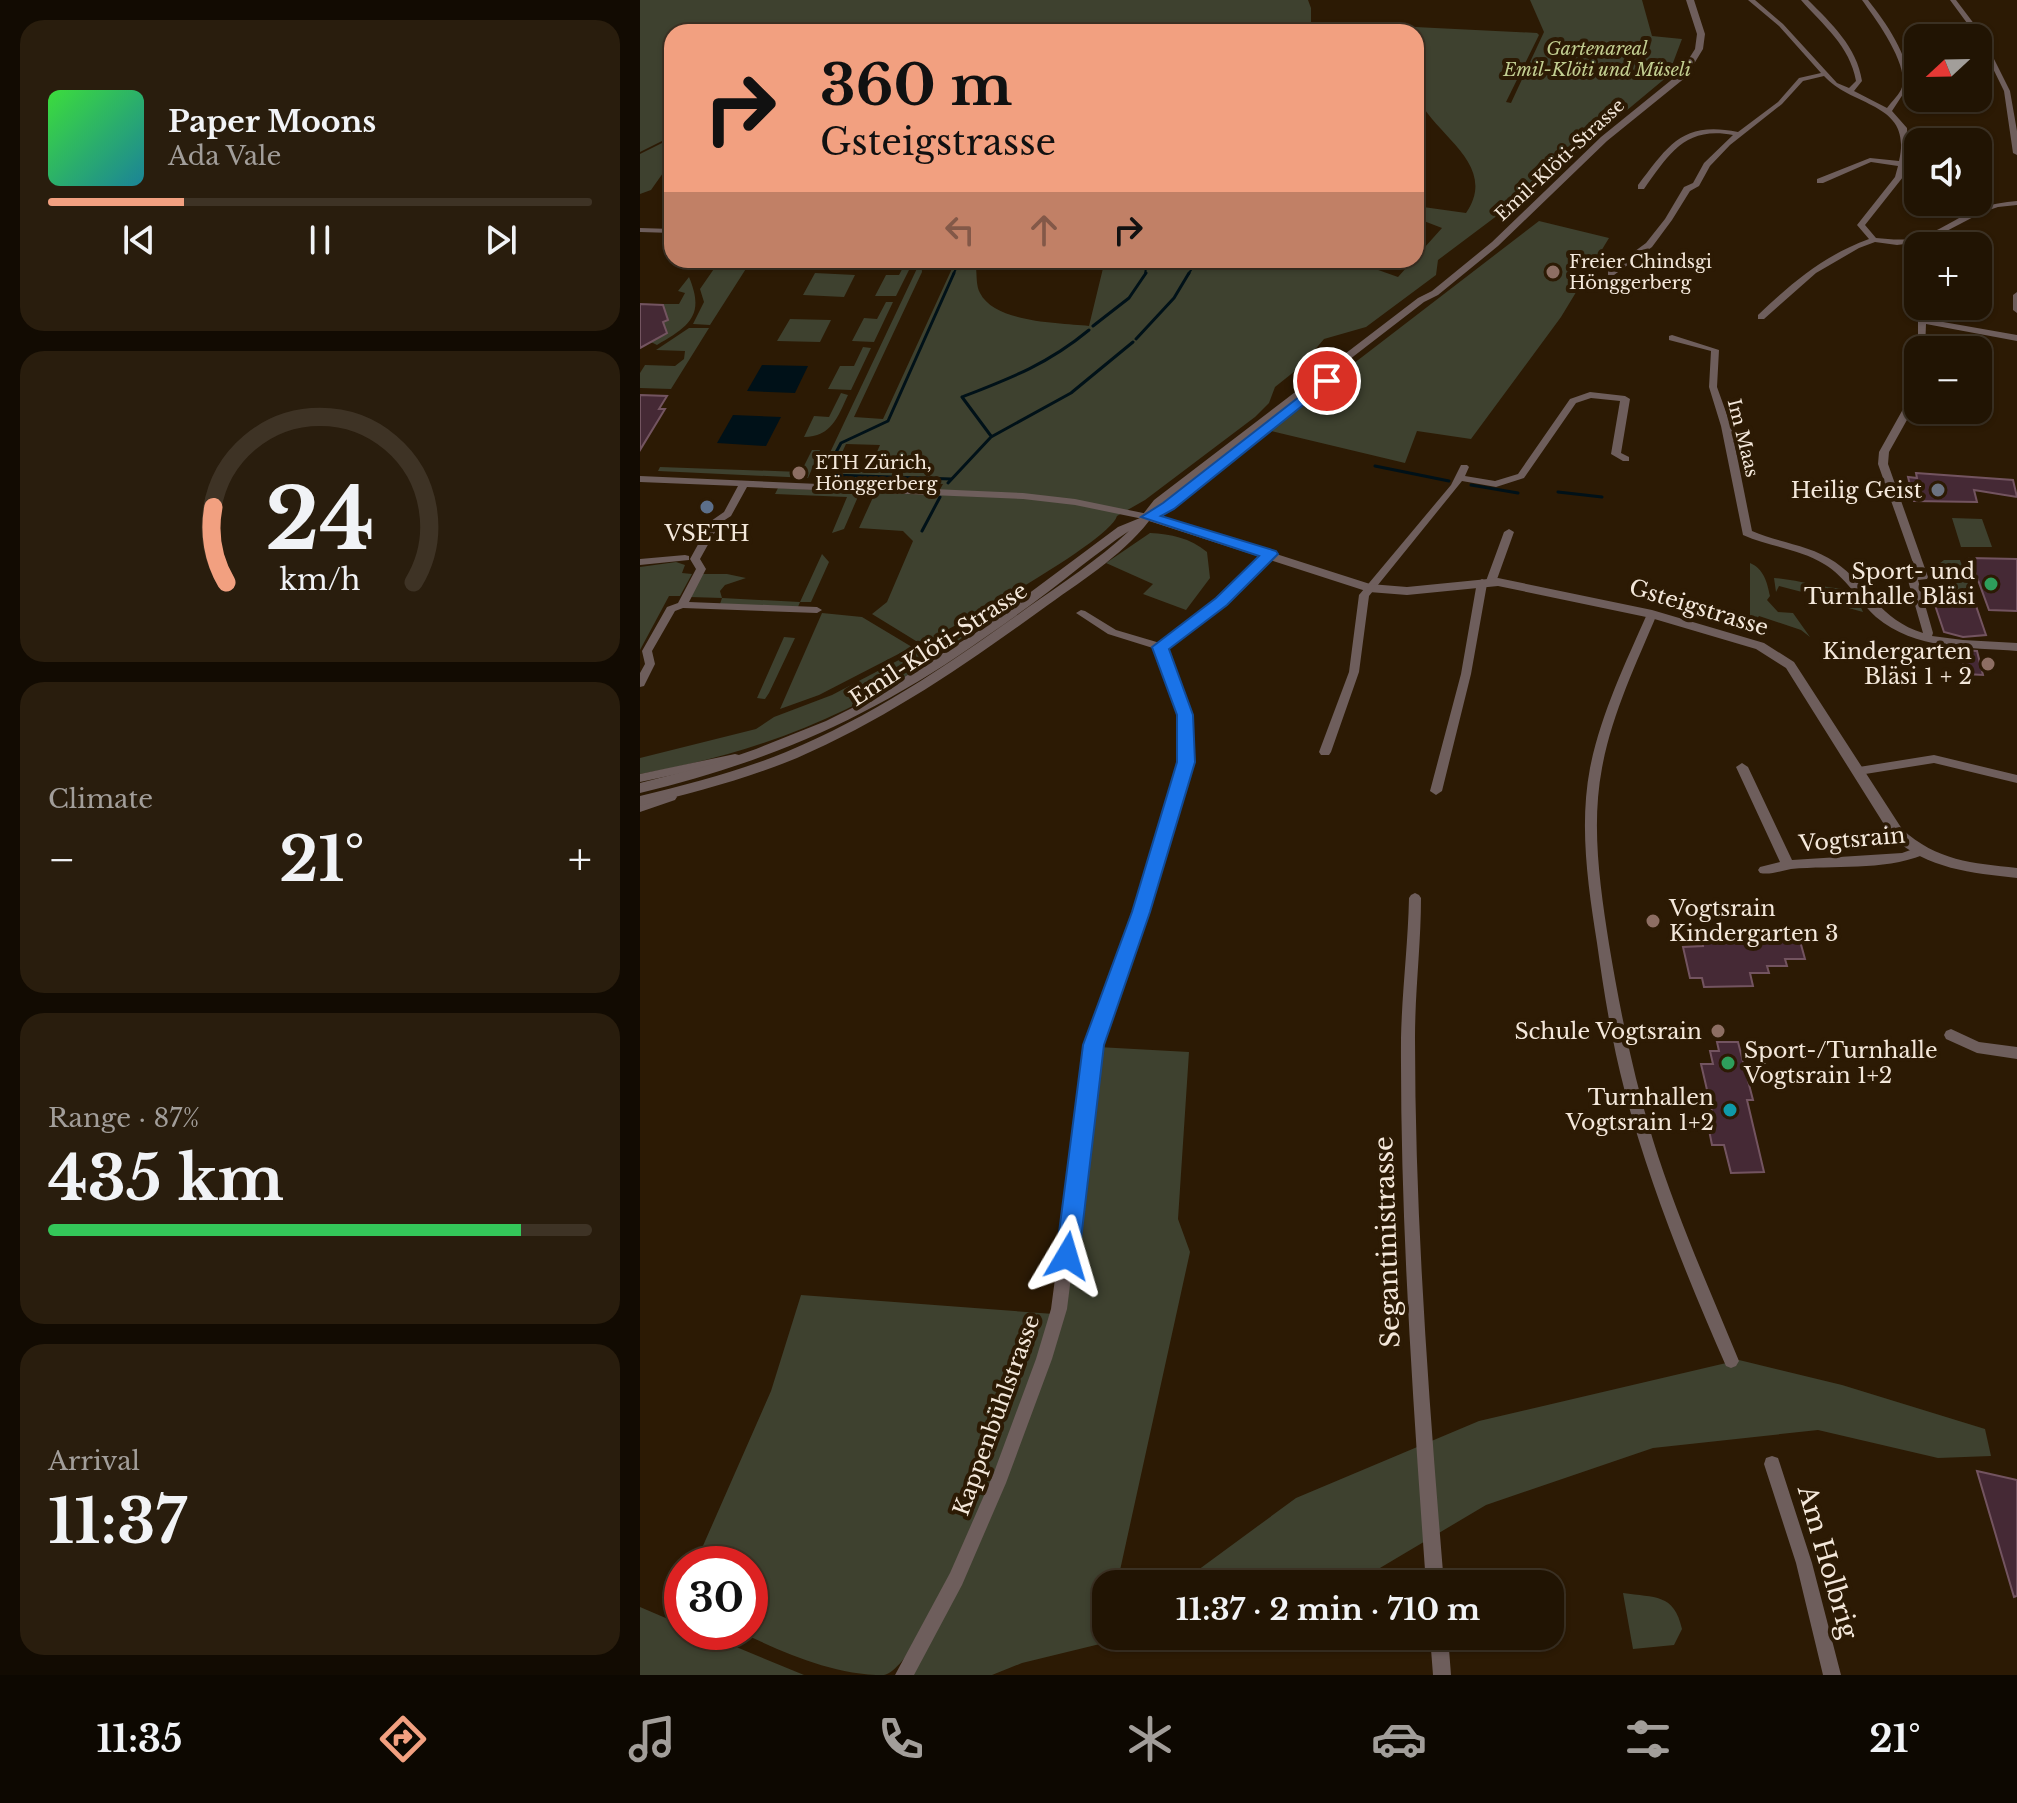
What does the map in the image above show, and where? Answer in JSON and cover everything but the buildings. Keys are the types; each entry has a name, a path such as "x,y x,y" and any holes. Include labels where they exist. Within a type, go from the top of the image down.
{"street":[{"name":"Emil-Klöti-Strasse","path":"640,801 690,789 801,750 896,702 1047,599 1132,536 1158,502 1421,300 1435,293 1495,244 1612,132 1683,75 1699,49 1701,34 1690,0"},
{"path":"1804,0 1826,22 1853,61 1859,81 1849,92"},
{"path":"1865,0 1904,66 1906,85 1888,111"},
{"path":"1953,0 1978,33 2007,91 2017,153"},
{"path":"1757,1 1824,74 1849,92 1888,111 1904,132 1902,164 1891,191 1861,225 1874,240"},
{"path":"1611,273 1649,245 1687,189 1696,184 1707,165 1739,134 1780,103 1801,79 1824,74"},
{"path":"1641,187 1682,136 1712,129 1739,134"},
{"path":"1820,181 1870,160 1902,164"},
{"path":"1944,232 1993,205 2017,203"},
{"path":"640,230 664,231"},
{"path":"1761,317 1826,259 1874,240 1904,245"},
{"path":"2017,295 2017,310"},
{"path":"1922,336 1924,321 2017,338"},
{"name":"Im Maas","path":"1672,338 1715,350 1713,387 1726,426 1747,533 1827,561 1846,576 1891,624 1926,638"},
{"path":"1459,478 1496,484 1521,476 1573,401 1584,395 1625,399 1616,454 1626,459"},
{"path":"1904,419 1884,452 1883,464 1923,577 1912,577 1928,633 1926,638 2017,647"},
{"path":"1325,752 1354,672 1364,598 1459,478 1464,467"},
{"path":"640,479 1023,496 1075,502 1148,517"},
{"path":"682,605 701,569 695,558 716,521 728,514 744,484"},
{"name":"Emil-Klöti-Strasse","path":"640,788 761,753 833,723 878,699 944,658 1122,530 1148,517"},
{"name":"Gsteigstrasse","path":"1148,517 1369,588 1407,591 1487,582 1540,589 1652,614 1743,640 1782,658 1802,680 1897,833 1919,852 1942,862 2017,873"},
{"path":"1436,791 1487,582 1509,532"},
{"path":"1081,613 1114,632 1161,647 1212,610 1270,554"},
{"path":"640,562 685,558"},
{"path":"640,683 650,664 647,651 671,609 682,605 817,610"},
{"path":"1652,614 1614,698 1595,771 1592,857 1615,1018 1636,1108 1659,1179 1731,1361"},
{"name":"Kappenbühlstrasse","path":"904,1675 956,1579 1000,1477 1040,1372 1059,1309 1093,1045 1141,912 1186,762 1185,715 1161,647"},
{"path":"640,778 761,753"},
{"path":"1859,771 1934,759 2017,779"},
{"name":"Vogtsrain","path":"1742,767 1788,865"},
{"path":"640,808 690,789"},
{"name":"Vogtsrain","path":"1764,870 1788,865 1894,859 1919,852"},
{"name":"Segantinistrasse","path":"1415,898 1408,1032 1410,1167 1434,1570"},
{"path":"1951,1035 1977,1047 2017,1053"},
{"name":"Am Holbrig","path":"1772,1464 1804,1563 1832,1675"},
{"path":"1440,1650 1442,1675"}],"green space":[{"path":"640,0 1308,0 1311,8 1311,24 664,24 664,140 640,152"},
{"name":"Gartenareal Emil-Klöti und Müseli","path":"1530,0 1642,0 1652,36 1682,39 1668,76 1530,191 1438,260 1436,275 1366,327 1324,339 1300,367 1275,387 1269,403 1255,417 1145,500 1117,516 1088,544 1030,582 925,642 916,641 872,614 887,602 913,541 903,531 859,528 875,493 937,495 943,484 818,478 917,268 922,268 922,272 854,417 883,419 952,268 976,268 980,293 988,303 1013,316 1089,326 1103,268 1373,268 1398,277 1406,268 1424,268 1424,248 1442,228 1424,221 1424,207 1466,213 1474,195 1475,179 1460,150 1424,108 1424,27 1537,33 1539,35 1506,102 1511,103 1544,32","holes":["846,444 880,445 868,472 833,472"]},
{"path":"664,142 664,173 651,190 640,194 640,154"},
{"path":"1539,221 1609,238 1561,317 1471,439 1417,431 1405,463 1267,430"},
{"path":"715,268 746,268 710,325 693,324 704,302 700,289"},
{"path":"903,268 910,268 896,296 875,296 886,275 899,275"},
{"path":"815,273 855,275 844,297 803,295"},
{"path":"689,277 695,301 691,318 678,332 657,345 651,342 667,333 663,322 668,320 664,310 658,309 661,304 679,304 685,293 678,291"},
{"path":"886,302 893,302 874,342 852,341 864,318 877,319"},
{"path":"790,319 831,320 820,342 777,341"},
{"path":"689,328 709,328 671,389 640,388 640,373 645,365 675,366 684,359 685,351 656,350"},
{"path":"863,347 871,348 851,390 828,389 840,366 854,366"},
{"path":"841,393 848,395 827,430 804,437 814,416 829,417"},
{"path":"812,450 820,450 808,478 658,471 660,467 801,472"},
{"path":"778,488 860,492 844,529 832,533 847,497 775,494"},
{"path":"1952,518 1982,519 1992,547 1961,547"},
{"path":"1150,533 1180,538 1207,552 1210,578 1186,610 1143,594 1153,584 1106,563"},
{"path":"822,554 829,562 811,602 800,602"},
{"path":"1944,560 1960,560 1971,592 1952,591 1946,573 1942,572 1939,564"},
{"path":"676,562 685,565 682,573 692,574 680,596 669,596 640,650 640,567"},
{"path":"1750,563 1764,576 1770,596 1767,600 1778,612 1793,613 1810,637 1801,630 1759,616 1754,623 1750,623"},
{"path":"702,574 746,578 725,585 720,591 722,598 690,597"},
{"path":"1774,578 1846,589 1863,612 1779,586 1776,592"},
{"path":"722,598 800,602 798,607 720,604"},
{"path":"1019,598 932,659 924,647 927,645"},
{"path":"822,613 862,617 912,647 819,695 780,709"},
{"path":"784,637 795,638 769,693 765,699 757,698"},
{"path":"916,651 926,663 859,703 824,719 753,747 640,774 640,758 756,729 774,717 832,695"},
{"path":"1098,1047 1189,1052 1178,1219 1190,1252 1120,1570 1092,1570 1092,1646 1022,1663 992,1675 909,1675 1051,1359"},
{"path":"801,1295 1054,1314 1004,1449 953,1571 904,1659 884,1675 828,1667 768,1644 768,1546 703,1546 771,1391"},
{"path":"1739,1360 1842,1385 1985,1429 1991,1456 1938,1458 1818,1430 1653,1448 1486,1505 1377,1570 1198,1570 1296,1498 1479,1421"},
{"path":"1623,1593 1662,1599 1674,1609 1682,1629 1674,1645 1633,1649"},
{"path":"640,1607 664,1617 664,1650 744,1650 804,1675 640,1675"}],"shaded area":[{"path":"762,365 808,366 795,393 747,391"},
{"path":"733,415 781,417 766,446 717,443"}],"waterway":[{"path":"953,275 956,268"},
{"path":"1145,274 1146,268"},
{"path":"1188,275 1192,268"},
{"path":"951,479 831,475 826,471 841,443 888,421 954,273"},
{"path":"1136,339 1174,298 1189,273"},
{"path":"1093,326 1129,298 1145,274"},
{"path":"991,436 962,397 1044,361 1089,330"},
{"path":"948,483 991,437 1071,393 1133,342"},
{"path":"1375,466 1449,481"},
{"path":"1471,485 1518,493"},
{"path":"1558,492 1602,497"},
{"path":"922,531 940,497"}],"place":[{"name":"Freier Chindsgi Hönggerberg","path":"1553,272"},
{"name":"ETH Zürich, Hönggerberg","path":"799,473"},
{"name":"Heilig Geist","path":"1938,490"},
{"name":"VSETH","path":"707,507"},
{"name":"Sport- und Turnhalle Bläsi","path":"1991,584"},
{"name":"Kindergarten Bläsi 1 + 2","path":"1988,664"},
{"name":"Vogtsrain Kindergarten 3","path":"1653,921"},
{"name":"Schule Vogtsrain","path":"1718,1031"},
{"name":"Sport-/Turnhalle Vogtsrain 1+2","path":"1728,1063"},
{"name":"Turnhallen Vogtsrain 1+2","path":"1730,1110"}],"route":[{"path":"1067,1256 1093,1045 1141,912 1186,762 1185,715 1161,647 1183,634 1270,554 1148,517 1169,506 1327,381"}]}
